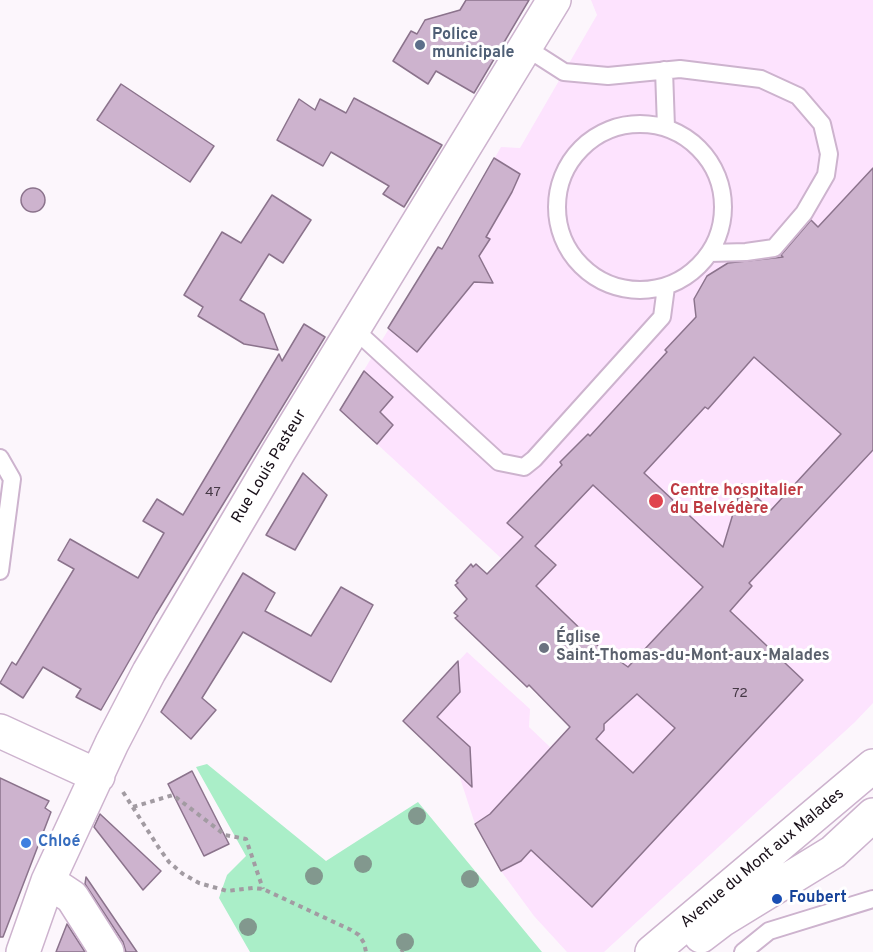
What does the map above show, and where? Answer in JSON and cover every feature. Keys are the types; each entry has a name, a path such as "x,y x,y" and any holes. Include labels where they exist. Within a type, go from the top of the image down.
{"street":[{"name":"Rue Louis Pasteur","path":"23,952 48,881 149,672 554,0"},
{"path":"0,730 101,768"},
{"name":"Avenue du Mont aux Malades","path":"666,949 873,766"},
{"name":"Avenue du Mont aux Malades","path":"666,949 722,920 833,852 873,815"},
{"path":"48,881 72,897 107,952"}],"lane":[{"path":"525,47 564,72 608,76 672,69 761,79 798,96 822,124 829,154 826,175 804,213 774,248 746,252 710,253"},
{"path":"666,127 672,69"},
{"path":"637,123 666,127 689,138 707,157 719,179 724,204 721,230 710,253 691,274 666,287 637,291 609,285 585,270 567,248 557,221 557,193 567,166 585,144 609,129 637,123"},
{"path":"354,329 500,462 524,467 534,459 662,317 666,287"},
{"path":"0,458 12,478 0,571"},
{"path":"743,952 768,931 873,899"}],"path":[{"path":"101,768 133,807 168,862 183,874 199,883 227,891 263,889 351,930 359,935 366,952"},
{"path":"133,807 173,795 225,835 246,839 263,889"}],"shaded area":[{"name":"Centre hospitalier du Belvédère","path":"591,0 873,0 873,703 604,952 567,952 534,916 501,871 475,824 459,775 403,721 467,652 530,709 529,727 550,747 572,724 603,729 605,726 603,723 603,649 600,647 598,650 588,641 591,638 578,631 580,629 578,626 570,624 573,621 571,618 568,621 558,607 555,610 547,601 549,599 547,596 536,591 538,587 502,559 340,410 438,247 442,249 501,147 520,148 597,15"}],"green space":[{"path":"207,764 326,861 418,802 542,952 250,952 219,898 227,875 246,856 196,767"}],"building":[{"path":"466,0 529,0 474,93 436,71 428,84 393,61 411,31 417,34 425,20 460,10"},
{"path":"121,84 214,146 190,182 97,120"},
{"path":"354,98 442,145 404,207 383,194 389,186 331,152 323,166 277,140 299,99 315,110 320,99 346,113"},
{"path":"494,158 520,174 486,237 490,239 479,256 493,283 474,282 417,352 388,328 438,247 442,249"},
{"path":"873,168 873,450 749,583 752,586 730,611 803,680 592,907 531,850 521,861 501,871 475,824 490,814 570,727 529,685 527,687 455,618 458,616 454,613 467,599 455,585 458,583 456,581 471,564 473,567 476,564 487,574 523,537 507,523 562,465 560,462 588,434 590,436 696,317 694,299 707,276 728,263 783,257 781,255 811,220 818,227","holes":["754,357 841,434 771,510 742,484 723,547 644,473 705,407 708,409","593,485 703,587 628,667 597,645 536,586 556,565 535,546","637,694 675,728 633,773 596,739 604,730 604,724"]},
{"path":"33,188 42,191 45,200 42,209 33,212 24,209 21,200 24,191"},
{"path":"272,195 311,220 283,263 269,254 240,300 264,314 278,350 244,344 198,316 203,307 184,295 222,232 241,243"},
{"path":"304,324 325,337 156,614 101,710 76,697 81,689 43,667 23,698 0,683 12,662 16,665 74,569 58,560 70,539 138,578 164,533 143,521 157,499 183,515 279,354 282,361"},
{"path":"364,371 393,397 380,412 393,425 377,444 340,410"},
{"path":"303,473 327,495 295,550 266,535"},
{"path":"243,573 275,593 265,611 311,636 341,587 373,605 331,682 243,632 202,698 216,710 191,739 161,712"},
{"path":"458,661 460,692 437,717 470,747 472,787 403,721"},
{"path":"192,771 229,844 204,856 168,784"},
{"path":"0,778 49,801 45,808 51,812 3,937 0,937"},
{"path":"100,814 161,871 143,890 94,827"},
{"path":"86,877 137,952 126,952 123,942 85,884"},
{"path":"67,924 85,952 56,952"}],"place":[{"name":"Police municipale","path":"420,45"},
{"name":"Centre hospitalier du Belvédère","path":"656,501"},
{"name":"Église Saint-Thomas-du-Mont-aux-Malades","path":"544,648"},
{"name":"Chloé","path":"26,843"},
{"name":"Foubert","path":"777,899"}]}
